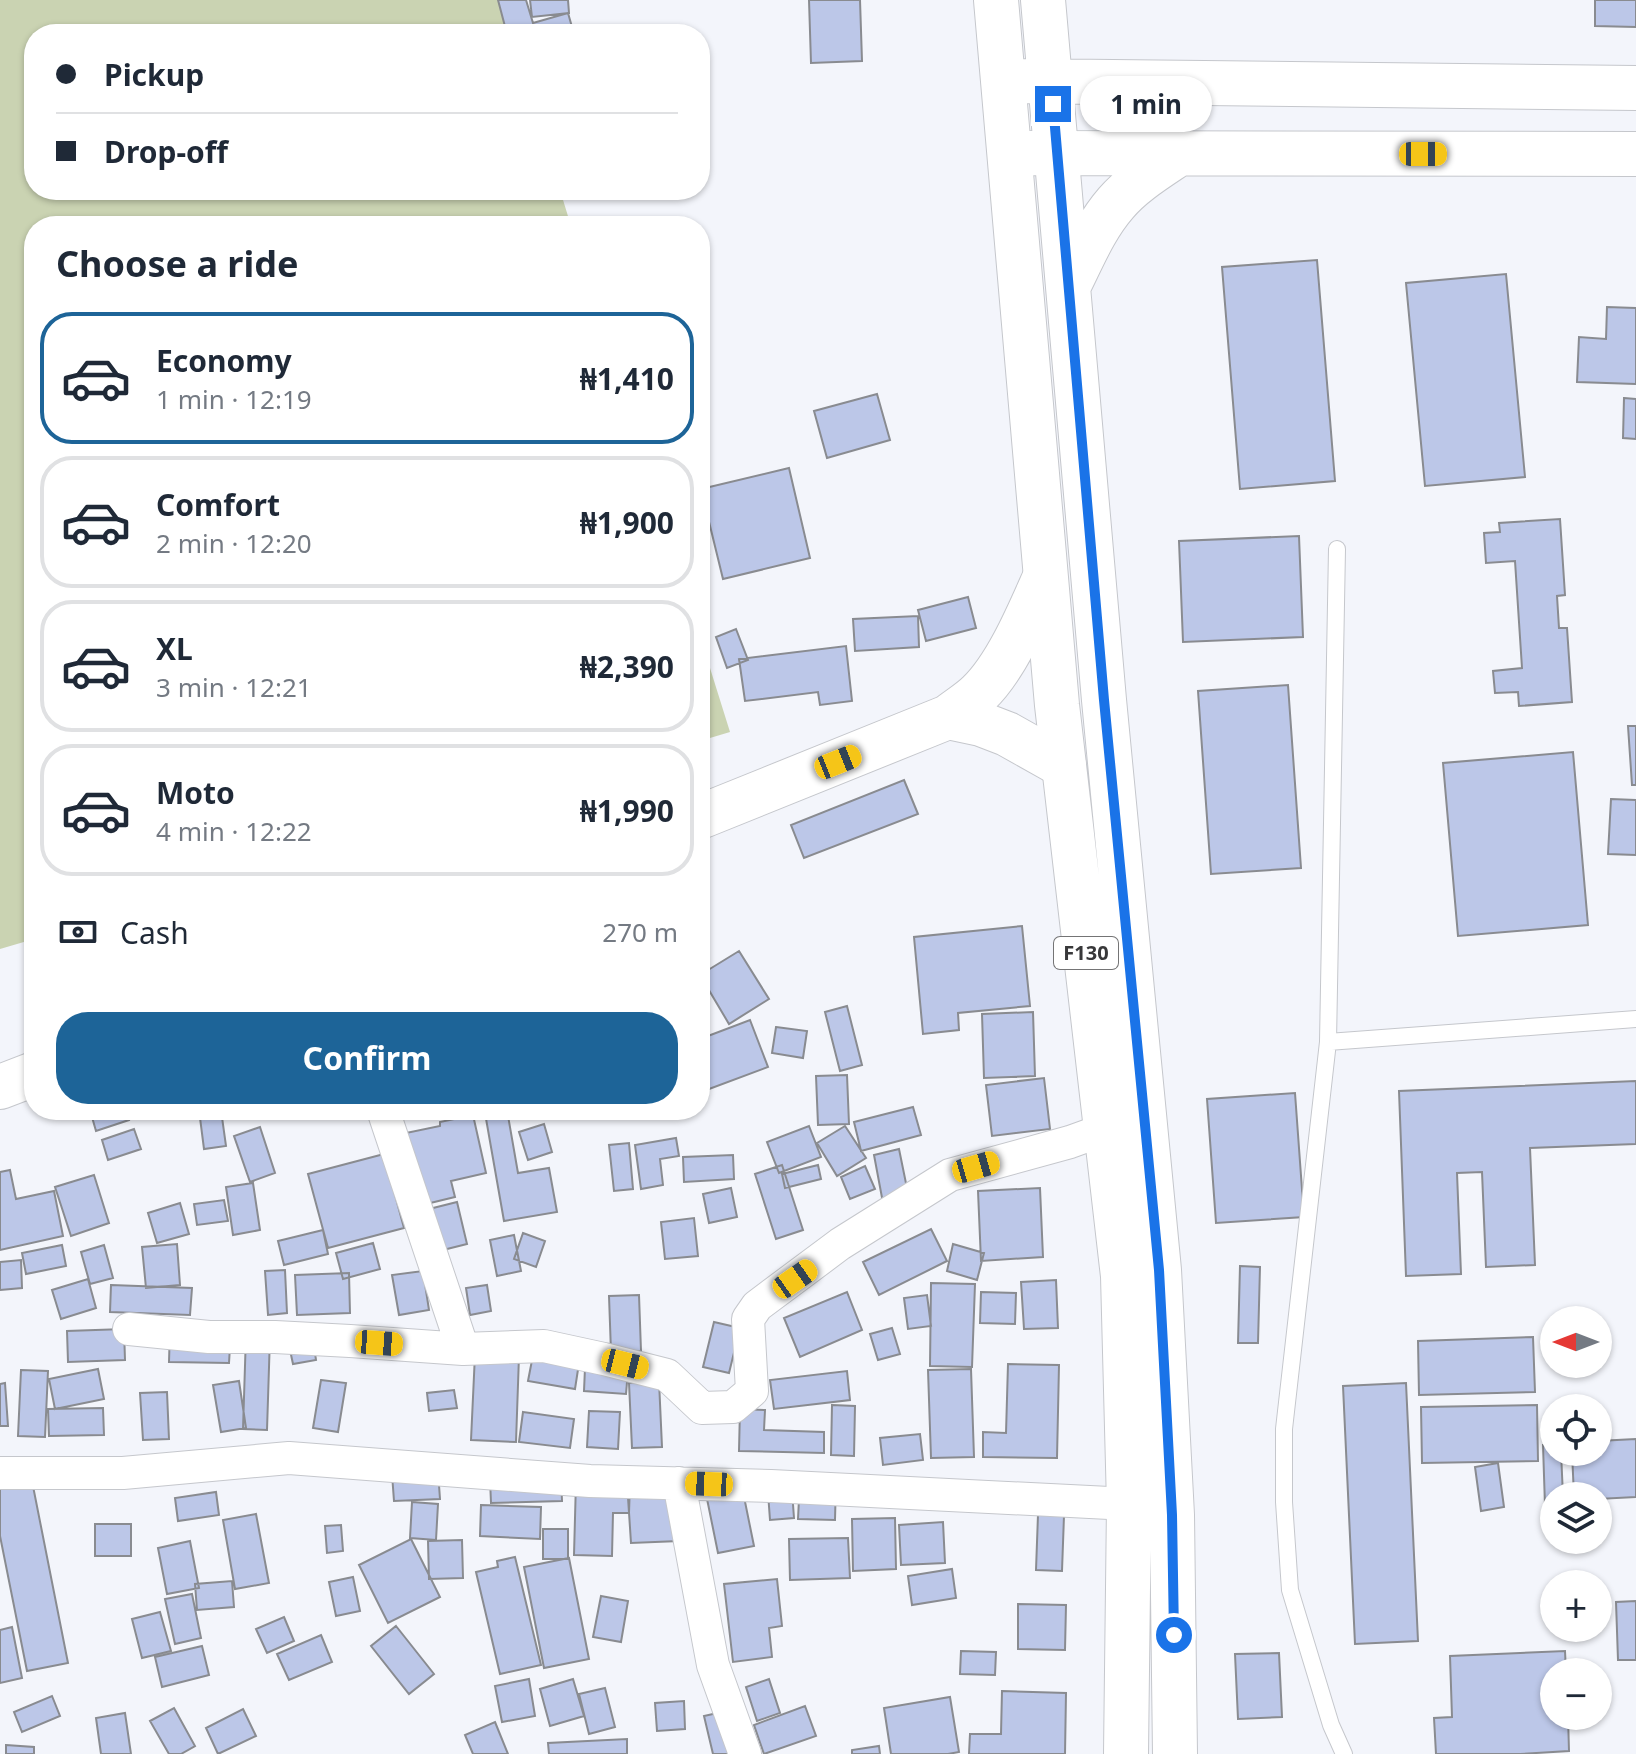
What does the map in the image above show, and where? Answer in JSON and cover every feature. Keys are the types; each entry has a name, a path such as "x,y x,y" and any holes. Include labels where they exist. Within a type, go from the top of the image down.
{"main road":[{"name":"F130","path":"996,0 1045,577 1123,1276 1129,1504 1126,1754"},
{"name":"F130","path":"1043,0 1104,700 1159,1270 1172,1515 1175,1754"},
{"path":"1004,81 1636,88"},
{"path":"1069,285 1092,238 1116,203 1142,179 1180,153"},
{"path":"1009,154 1636,154"},
{"path":"710,813 948,717 979,693 997,670 1023,626 1045,577"},
{"path":"948,717 981,724 1007,734 1064,766"},
{"path":"0,1087 24,1078"}],"street":[{"path":"386,1120 463,1349"},
{"path":"129,1329 209,1337 275,1337 463,1349 544,1346 667,1375 702,1408 733,1407 752,1391 748,1319 757,1306 840,1244 950,1175 1106,1129"},
{"path":"0,1473 123,1473 289,1458 590,1481 1129,1504"},
{"path":"679,1483 713,1665 745,1754"}],"lane":[{"path":"1337,549 1328,1042 1284,1429 1284,1502 1290,1590 1331,1725 1344,1754"},
{"path":"1328,1042 1636,1019"}],"green space":[{"path":"0,0 500,0 508,24 24,24 24,200 563,200 568,216 24,216 24,942 0,949"},
{"path":"710,668 730,732 710,738"}],"building":[{"path":"498,0 526,0 533,23 568,13 571,24 504,24"},
{"path":"530,0 568,0 569,13 532,17"},
{"path":"809,0 860,0 862,61 811,63"},
{"path":"1595,0 1636,0 1636,27 1595,26"},
{"path":"1317,260 1335,481 1240,489 1222,267"},
{"path":"1506,274 1525,477 1425,486 1406,283"},
{"path":"1607,307 1636,308 1636,384 1577,382 1579,337 1606,339"},
{"path":"877,394 890,440 827,458 814,411"},
{"path":"1624,398 1636,399 1636,439 1623,438"},
{"path":"789,468 810,558 723,579 710,526 710,487"},
{"path":"1560,519 1565,595 1557,596 1559,628 1567,628 1572,702 1519,706 1518,692 1495,693 1493,671 1522,668 1515,561 1486,563 1484,533 1500,532 1499,523"},
{"path":"1299,536 1303,637 1183,642 1179,541"},
{"path":"968,597 976,628 926,641 918,610"},
{"path":"918,616 919,647 855,651 853,619"},
{"path":"736,629 748,660 727,668 716,637"},
{"path":"846,646 852,701 820,705 818,692 745,701 739,659"},
{"path":"1288,685 1301,868 1211,874 1198,691"},
{"path":"1628,726 1636,726 1636,785 1632,785"},
{"path":"1573,752 1588,925 1458,936 1443,763"},
{"path":"904,780 918,814 804,858 791,825"},
{"path":"1611,799 1636,800 1636,855 1608,854"},
{"path":"1022,926 1030,1006 958,1013 959,1030 923,1034 914,937"},
{"path":"739,951 769,999 729,1024 710,992 710,969"},
{"path":"847,1006 862,1065 840,1071 825,1012"},
{"path":"1033,1012 1035,1076 984,1078 982,1014"},
{"path":"750,1020 768,1067 710,1089 710,1035"},
{"path":"776,1027 807,1031 803,1058 772,1053"},
{"path":"847,1075 849,1124 818,1125 816,1076"},
{"path":"1044,1078 1050,1129 992,1136 986,1085"},
{"path":"1636,1081 1636,1144 1530,1148 1535,1265 1486,1267 1482,1172 1457,1173 1461,1274 1406,1276 1399,1091"},
{"path":"1295,1093 1304,1217 1216,1223 1207,1099"},
{"path":"913,1107 921,1135 861,1151 854,1122"},
{"path":"93,1120 129,1120 96,1131"},
{"path":"200,1120 222,1120 226,1146 204,1149"},
{"path":"474,1120 486,1173 451,1181 455,1197 422,1205 406,1133 440,1126 440,1122"},
{"path":"486,1120 509,1120 518,1173 549,1168 557,1212 504,1221"},
{"path":"544,1124 552,1152 528,1160 519,1132"},
{"path":"809,1126 821,1157 779,1173 767,1142"},
{"path":"845,1126 866,1158 837,1176 817,1143"},
{"path":"260,1127 275,1173 250,1182 234,1136"},
{"path":"134,1129 141,1149 108,1160 102,1140"},
{"path":"676,1138 679,1156 660,1159 663,1185 641,1189 635,1145"},
{"path":"629,1143 633,1189 614,1191 609,1145"},
{"path":"899,1149 909,1198 883,1203 874,1155"},
{"path":"384,1154 404,1228 328,1248 308,1174"},
{"path":"733,1155 734,1179 684,1182 683,1157"},
{"path":"782,1165 803,1230 776,1239 755,1174"},
{"path":"818,1165 821,1179 785,1188 782,1174"},
{"path":"865,1166 875,1189 850,1199 841,1177"},
{"path":"10,1170 16,1199 54,1191 63,1236 0,1250 0,1172"},
{"path":"94,1175 109,1223 71,1236 55,1187"},
{"path":"253,1183 260,1230 233,1235 226,1187"},
{"path":"731,1188 737,1217 709,1223 703,1194"},
{"path":"1040,1188 1043,1257 981,1261 978,1191"},
{"path":"224,1200 228,1221 197,1225 194,1204"},
{"path":"457,1202 467,1244 439,1251 429,1209"},
{"path":"180,1203 189,1234 157,1243 148,1213"},
{"path":"694,1218 698,1256 665,1259 661,1222"},
{"path":"931,1229 947,1261 879,1295 863,1262"},
{"path":"323,1230 328,1254 284,1265 278,1241"},
{"path":"523,1233 545,1241 536,1267 514,1259"},
{"path":"514,1235 521,1271 497,1276 490,1240"},
{"path":"373,1243 380,1269 343,1279 336,1253"},
{"path":"177,1244 180,1285 146,1288 142,1247"},
{"path":"953,1244 984,1253 977,1280 947,1271"},
{"path":"62,1245 66,1266 26,1274 22,1253"},
{"path":"104,1245 113,1278 90,1284 81,1252"},
{"path":"21,1260 22,1288 0,1290 0,1262"},
{"path":"1240,1266 1260,1267 1258,1343 1238,1343"},
{"path":"285,1270 287,1313 268,1315 265,1271"},
{"path":"423,1271 429,1310 399,1315 392,1275"},
{"path":"349,1273 350,1313 297,1315 295,1275"},
{"path":"88,1279 96,1308 61,1319 52,1290"},
{"path":"1056,1280 1058,1328 1024,1329 1021,1282"},
{"path":"931,1283 975,1284 972,1367 930,1366"},
{"path":"111,1285 192,1288 190,1315 110,1312"},
{"path":"487,1285 491,1311 470,1315 466,1288"},
{"path":"847,1292 862,1330 800,1357 784,1318"},
{"path":"981,1292 1016,1293 1015,1324 980,1323"},
{"path":"639,1295 641,1351 611,1352 609,1296"},
{"path":"927,1295 931,1326 908,1329 904,1298"},
{"path":"714,1322 740,1328 729,1373 703,1367"},
{"path":"170,1328 231,1330 229,1363 169,1362"},
{"path":"892,1328 900,1354 878,1360 870,1334"},
{"path":"124,1329 125,1360 68,1362 67,1331"},
{"path":"246,1334 270,1336 267,1430 243,1429"},
{"path":"1533,1337 1535,1392 1419,1395 1418,1341"},
{"path":"314,1346 316,1360 293,1364 290,1350"},
{"path":"475,1354 519,1356 516,1442 471,1440"},
{"path":"533,1355 579,1363 575,1389 528,1381"},
{"path":"1008,1364 1059,1365 1057,1458 983,1457 983,1432 1006,1433"},
{"path":"585,1368 628,1370 626,1394 584,1391"},
{"path":"98,1369 104,1399 55,1409 49,1379"},
{"path":"971,1369 974,1457 931,1458 928,1370"},
{"path":"21,1370 48,1371 45,1437 18,1436"},
{"path":"847,1371 850,1400 774,1409 770,1380"},
{"path":"321,1380 346,1383 338,1432 313,1428"},
{"path":"239,1381 246,1428 221,1432 213,1385"},
{"path":"659,1381 662,1447 632,1448 629,1383"},
{"path":"5,1383 8,1426 0,1426 0,1384"},
{"path":"1406,1383 1418,1641 1355,1644 1343,1386"},
{"path":"454,1390 457,1408 429,1411 427,1393"},
{"path":"167,1392 169,1439 143,1440 140,1393"},
{"path":"832,1405 855,1406 854,1456 831,1455"},
{"path":"1537,1405 1538,1461 1422,1463 1421,1407"},
{"path":"103,1408 104,1435 49,1436 48,1409"},
{"path":"740,1409 765,1410 764,1430 824,1432 824,1453 739,1451"},
{"path":"589,1411 620,1412 618,1449 587,1447"},
{"path":"523,1412 574,1419 570,1448 519,1442"},
{"path":"920,1434 923,1460 883,1465 880,1438"},
{"path":"1636,1439 1636,1497 1612,1498 1612,1482 1573,1482 1573,1466 1612,1466 1612,1440"},
{"path":"1498,1463 1504,1507 1481,1511 1475,1467"},
{"path":"1544,1466 1562,1466 1562,1482 1544,1482"},
{"path":"438,1471 440,1499 394,1501 392,1474"},
{"path":"31,1476 68,1663 27,1671 0,1536 0,1483"},
{"path":"791,1477 794,1518 770,1520 767,1479"},
{"path":"561,1478 562,1501 491,1503 490,1479"},
{"path":"675,1479 679,1541 631,1543 627,1482"},
{"path":"800,1479 836,1481 835,1520 798,1519"},
{"path":"576,1481 630,1483 629,1513 613,1513 612,1556 574,1555"},
{"path":"741,1482 754,1546 718,1553 705,1489"},
{"path":"1039,1487 1065,1488 1062,1571 1036,1570"},
{"path":"216,1492 219,1515 178,1521 175,1498"},
{"path":"412,1502 438,1504 436,1540 410,1538"},
{"path":"481,1505 541,1507 540,1539 480,1536"},
{"path":"256,1514 269,1583 235,1589 223,1520"},
{"path":"895,1518 896,1569 853,1571 852,1519"},
{"path":"943,1522 945,1563 901,1565 899,1525"},
{"path":"95,1524 131,1524 131,1556 95,1556"},
{"path":"341,1525 343,1551 327,1553 325,1526"},
{"path":"543,1529 568,1529 568,1559 543,1559"},
{"path":"848,1538 850,1578 790,1580 789,1539"},
{"path":"411,1539 440,1597 388,1623 359,1565"},
{"path":"462,1540 463,1578 429,1579 428,1541"},
{"path":"190,1541 199,1588 167,1594 158,1548"},
{"path":"515,1557 541,1665 500,1674 476,1572 498,1567 497,1561"},
{"path":"569,1558 589,1659 544,1668 524,1567"},
{"path":"952,1569 956,1598 912,1605 908,1576"},
{"path":"353,1577 360,1611 336,1616 329,1582"},
{"path":"777,1579 782,1626 769,1628 772,1657 733,1662 724,1584"},
{"path":"232,1581 234,1607 197,1610 195,1584"},
{"path":"192,1594 201,1638 175,1644 165,1599"},
{"path":"601,1596 628,1601 621,1642 593,1637"},
{"path":"1636,1601 1636,1660 1618,1660 1616,1602"},
{"path":"1018,1604 1066,1605 1065,1650 1018,1649"},
{"path":"160,1612 171,1651 142,1658 132,1619"},
{"path":"284,1617 294,1641 267,1653 256,1629"},
{"path":"396,1626 434,1674 409,1694 371,1646"},
{"path":"12,1627 22,1678 0,1683 0,1630"},
{"path":"321,1635 332,1662 289,1680 277,1654"},
{"path":"202,1646 209,1675 162,1687 155,1657"},
{"path":"961,1651 996,1652 995,1675 960,1674"},
{"path":"1565,1651 1565,1658 1540,1658 1540,1730 1568,1730 1569,1751 1436,1754 1434,1718 1452,1717 1450,1656"},
{"path":"1279,1653 1282,1717 1238,1719 1235,1654"},
{"path":"529,1679 535,1716 502,1722 495,1686"},
{"path":"573,1679 584,1716 550,1726 540,1689"},
{"path":"769,1679 780,1713 757,1721 746,1687"},
{"path":"605,1688 615,1727 589,1734 579,1694"},
{"path":"1002,1691 1066,1693 1065,1754 969,1754 970,1734 1001,1734"},
{"path":"52,1696 60,1716 22,1732 14,1712"},
{"path":"950,1697 959,1752 891,1754 884,1708"},
{"path":"684,1701 685,1729 657,1731 655,1703"},
{"path":"805,1706 816,1736 764,1754 754,1725"},
{"path":"174,1708 195,1746 181,1754 169,1754 150,1721"},
{"path":"243,1709 256,1736 218,1754 206,1728"},
{"path":"731,1710 742,1754 713,1754 704,1716"},
{"path":"125,1713 131,1754 101,1754 96,1718"},
{"path":"495,1722 508,1754 473,1754 465,1735"},
{"path":"627,1739 627,1754 549,1754 548,1743"},
{"path":"6,1745 34,1747 34,1754 6,1754"},
{"path":"879,1746 880,1754 852,1754 852,1750"}],"route":[{"path":"1053,104 1104,700 1159,1270 1172,1515 1174,1635"}]}
